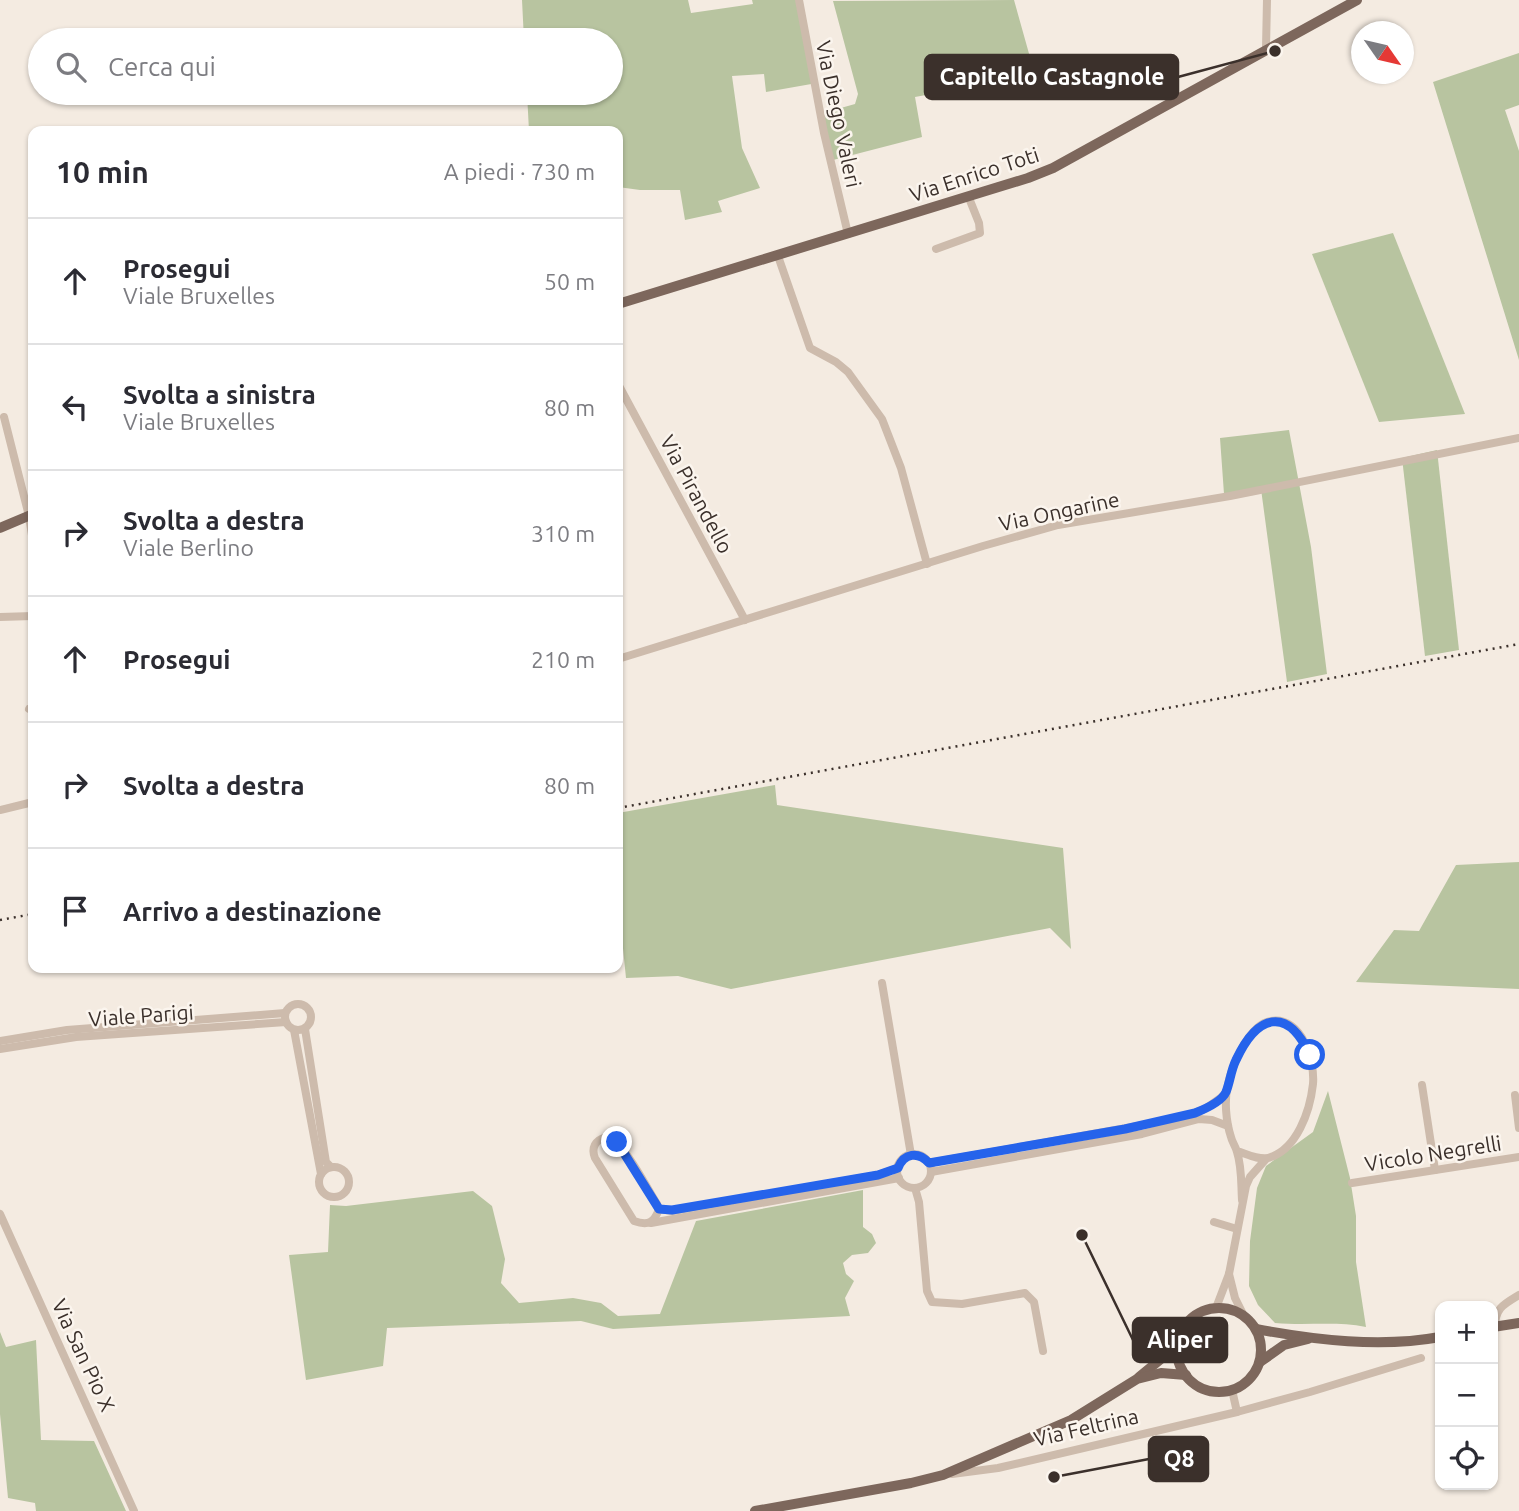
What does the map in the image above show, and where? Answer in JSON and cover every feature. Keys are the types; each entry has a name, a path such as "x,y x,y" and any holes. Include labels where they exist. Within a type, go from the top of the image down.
{"main road":[{"name":"Via Enrico Toti","path":"623,302 1006,187 1053,168 1357,0"},
{"path":"0,528 28,516"},
{"path":"1216,1308 1231,1310 1244,1316 1256,1329 1261,1345 1260,1362"},
{"name":"Via Feltrina","path":"755,1511 943,1475 1071,1420 1136,1379 1178,1345 1182,1331 1191,1320 1202,1312 1216,1308"},
{"path":"1498,1326 1519,1323"},
{"path":"1256,1329 1381,1343 1435,1338"},
{"path":"1232,1390 1249,1379 1260,1362 1284,1345 1314,1337"},
{"path":"1178,1345 1181,1366 1186,1375"},
{"name":"Via Feltrina","path":"1136,1379 1161,1373 1186,1375 1206,1390 1232,1390"}],"street":[{"name":"Via Diego Valeri","path":"799,0 822,121 848,234"},
{"path":"1266,48 1267,0"},
{"path":"936,249 980,233 969,198"},
{"path":"778,256 810,348 848,372 881,419 901,468 927,564"},
{"name":"Via Pirandello","path":"623,393 745,620"},
{"path":"4,416 28,504"},
{"name":"Via Ongarine","path":"623,657 983,546 1058,526 1230,496 1519,438"},
{"path":"0,617 28,616"},
{"path":"0,810 28,803"},
{"path":"882,983 911,1155"},
{"name":"Viale Parigi","path":"285,1018 292,1004 304,1005 311,1015 309,1024 304,1029"},
{"path":"285,1018 294,1030 321,1174 320,1186 326,1194 335,1196 344,1193 348,1185 347,1174 340,1168 331,1167 321,1174"},
{"name":"Viale Parigi","path":"0,1041 66,1030 285,1018"},
{"name":"Viale Parigi","path":"0,1049 76,1037 285,1018"},
{"path":"1216,1308 1229,1274 1242,1200 1250,1177 1266,1159 1281,1152 1294,1138 1312,1095 1310,1055 1294,1028 1281,1021 1269,1021 1257,1027 1234,1062 1226,1094 1228,1126 1237,1151 1242,1200"},
{"path":"294,1030 304,1029 327,1162 331,1167"},
{"path":"1422,1085 1435,1170"},
{"path":"930,1168 1177,1119 1205,1109 1226,1094"},
{"path":"1515,1095 1519,1128"},
{"path":"930,1168 1142,1134 1199,1119 1228,1126"},
{"path":"659,1209 617,1142 606,1137 597,1140 592,1151 595,1158 634,1221 640,1223 899,1178"},
{"path":"1237,1151 1266,1159"},
{"path":"911,1155 921,1156 930,1168 925,1185 915,1188 905,1186 899,1178 898,1168 902,1160 911,1155"},
{"name":"Vicolo Negrelli","path":"1352,1183 1519,1157"},
{"path":"659,1209 672,1210 878,1175 898,1168"},
{"path":"915,1188 919,1202 928,1291 932,1303 962,1304 1025,1293 1034,1302 1043,1351"},
{"path":"651,1223 659,1209"},
{"name":"Via San Pio X","path":"0,1214 134,1511"},
{"path":"1214,1222 1237,1229"},
{"path":"1229,1274 1235,1298 1244,1316"},
{"path":"1498,1310 1519,1295"},
{"name":"Via Feltrina","path":"943,1475 1005,1466 1237,1412 1421,1357"},
{"path":"1232,1390 1237,1412"}],"green space":[{"path":"522,0 688,0 691,13 753,4 752,0 802,0 817,83 766,92 764,74 732,76 742,148 760,188 718,201 722,212 685,220 680,190 623,188 623,126 529,126 528,105 623,105 623,28 523,28"},
{"path":"1014,0 1035,75 915,97 922,137 833,160 823,113 855,104 858,94 833,1"},
{"path":"1519,53 1519,105 1505,110 1519,151 1519,360 1433,82"},
{"path":"1393,233 1465,414 1379,422 1312,254"},
{"path":"1289,430 1311,547 1327,674 1287,682 1261,489 1224,494 1220,438"},
{"path":"1437,450 1459,650 1425,656 1402,458"},
{"path":"775,785 777,805 1063,848 1071,949 1050,928 731,989 678,976 626,978 623,948 623,812"},
{"path":"1519,862 1519,989 1356,982 1394,930 1419,931 1456,865"},
{"path":"1328,1091 1350,1178 1356,1216 1356,1262 1366,1327 1275,1323 1258,1305 1249,1286 1250,1241 1257,1188 1266,1166 1313,1132"},
{"path":"863,1190 863,1227 872,1234 876,1243 868,1253 852,1255 843,1263 846,1274 854,1281 845,1298 850,1316 613,1329 581,1321 387,1328 383,1366 306,1380 289,1255 328,1252 330,1205 346,1206 473,1191 492,1206 505,1259 501,1283 519,1303 573,1298 601,1303 618,1316 660,1314 696,1221"},
{"path":"0,1332 6,1347 36,1340 41,1440 94,1441 126,1511 36,1511 35,1503 8,1498 0,1414"}],"railway":[{"path":"623,807 1519,644"},
{"path":"0,920 28,915"}],"place":[{"name":"Capitello Castagnole","path":"1275,51"},
{"name":"Aliper","path":"1082,1235"},
{"name":"Q8","path":"1054,1477"}],"route":[{"path":"617,1142 659,1209 672,1210 878,1175 898,1168 902,1160 911,1155 921,1156 929,1163 1177,1119 1205,1109 1226,1094 1234,1062 1243,1046 1257,1027 1269,1021 1281,1021 1294,1028 1310,1055"}]}
